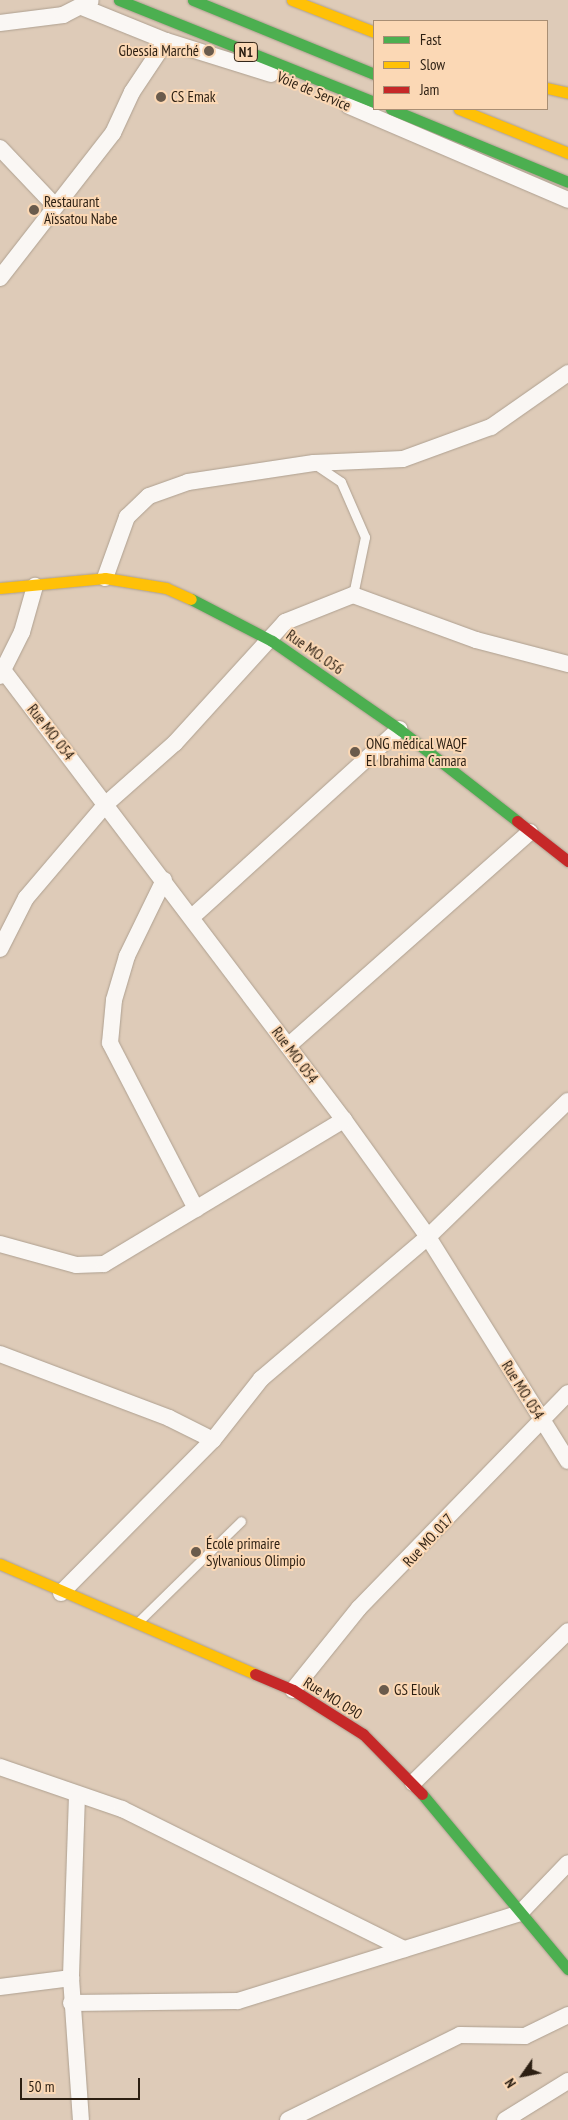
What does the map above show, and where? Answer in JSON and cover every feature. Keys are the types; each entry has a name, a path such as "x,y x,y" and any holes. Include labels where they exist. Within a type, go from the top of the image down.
{"main road":[{"name":"N1","path":"119,0 373,102"},
{"name":"N1","path":"193,0 373,74"},
{"path":"292,0 373,32"},
{"path":"548,88 568,93"},
{"path":"393,110 568,182"},
{"path":"461,110 568,153"},
{"name":"Rue MO. 056","path":"0,588 105,578 166,588 272,641 399,728 568,861"},
{"name":"Rue MO. 090","path":"0,1564 61,1593 293,1690 363,1734 414,1783 568,1969"}],"street":[{"path":"0,23 33,21 88,3"},
{"name":"Voie de Service","path":"88,3 166,41 279,76 568,200"},
{"path":"0,278 113,133 132,92 166,41"},
{"path":"0,148 55,206"},
{"path":"105,578 127,518 148,496 188,482 314,464 403,459 491,427 568,373"},
{"path":"1,671 22,632 35,586"},
{"path":"0,949 26,898 106,804 175,743 272,641 285,622 353,595 476,640 568,664"},
{"name":"Rue MO. 054","path":"1,671 106,804 344,1120 428,1238 568,1461"},
{"path":"192,917 399,728"},
{"path":"288,1046 530,832"},
{"path":"164,880 127,956 114,1000 110,1043 196,1209"},
{"path":"61,1593 213,1440 261,1380 428,1238 568,1101"},
{"path":"0,1244 76,1265 104,1264 344,1120"},
{"path":"0,1354 169,1418 213,1440"},
{"name":"Rue MO. 017","path":"293,1690 359,1608 385,1586 541,1419 568,1393"},
{"path":"414,1783 568,1631"},
{"path":"0,1767 77,1796 122,1809 404,1949"},
{"path":"77,1796 70,1978 81,2120"},
{"path":"71,2003 238,2001 520,1913 568,1863"},
{"path":"0,1987 70,1978"},
{"path":"288,2120 460,2035 525,2036 568,2015"},
{"path":"505,2120 568,2081"}],"lane":[{"path":"314,464 341,482 365,537 353,595"},
{"path":"136,1624 241,1521"}],"traffic: fast":[{"path":"119,0 373,102"},
{"path":"193,0 373,74"},
{"path":"393,110 568,182"},
{"path":"191,599 272,641 399,729 517,821"},
{"path":"422,1794 568,1969"}],"traffic: slow":[{"path":"292,0 373,32"},
{"path":"548,88 568,93"},
{"path":"461,110 568,153"},
{"path":"0,588 105,578 166,588 191,599"},
{"path":"0,1564 255,1674"}],"traffic: jam":[{"path":"517,821 568,861"},
{"path":"255,1674 293,1690 363,1734 422,1794"}],"place":[{"name":"Gbessia Marché","path":"209,51"},
{"name":"CS Emak","path":"161,97"},
{"name":"Restaurant Aïssatou Nabe","path":"34,210"},
{"name":"ONG médical WAQF El Ibrahima Camara","path":"355,752"},
{"name":"École primaire Sylvanious Olimpio","path":"196,1552"},
{"name":"GS Elouk","path":"384,1690"}]}
